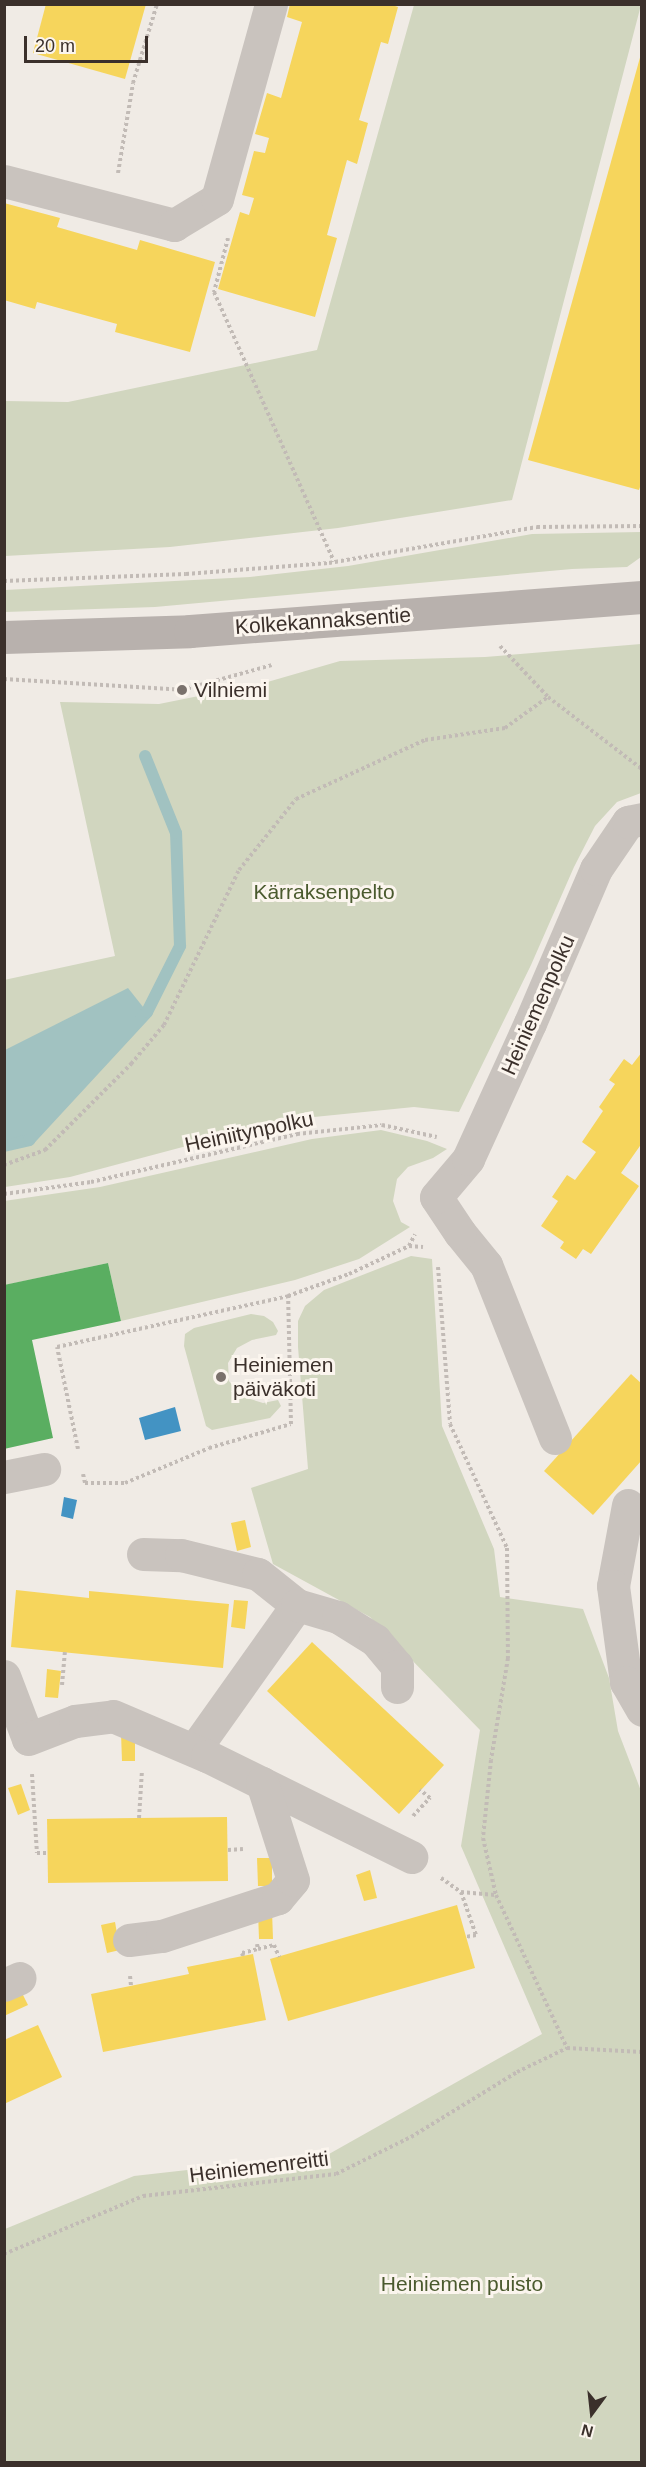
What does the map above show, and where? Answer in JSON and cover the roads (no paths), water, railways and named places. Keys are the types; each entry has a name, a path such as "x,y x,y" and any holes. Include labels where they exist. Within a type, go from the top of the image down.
{"main road":[{"name":"Kolkekannaksentie","path":"4,637 190,631 642,597"}],"street":[{"path":"4,181 174,225 217,199 270,4"},
{"name":"Heiniemenpolku","path":"555,1438 486,1265 460,1233 436,1197 468,1159 596,869 628,822 642,819"},
{"path":"4,1477 44,1469"},
{"path":"628,1505 613,1586 626,1682 642,1710"},
{"path":"143,1554 181,1555 258,1574 297,1605 338,1617 375,1640 397,1666 396,1687"},
{"path":"194,1750 297,1605"},
{"path":"4,1676 28,1739 75,1721 113,1716 194,1750 411,1857"},
{"path":"129,1940 162,1936 278,1898 293,1880 262,1783"}],"water":[{"path":"128,988 147,1012 29,1140 5,1146 5,1050"}],"waterway":[{"path":"4,1146 29,1140 147,1012 180,946 176,833 145,756"}],"place":[{"name":"Vilniemi","path":"182,690"},
{"name":"Heiniemen päiväkoti","path":"221,1377"}],"park label":[{"name":"Kärraksenpelto","path":"324,892"},
{"name":"Heiniemen puisto","path":"462,2284"}]}
